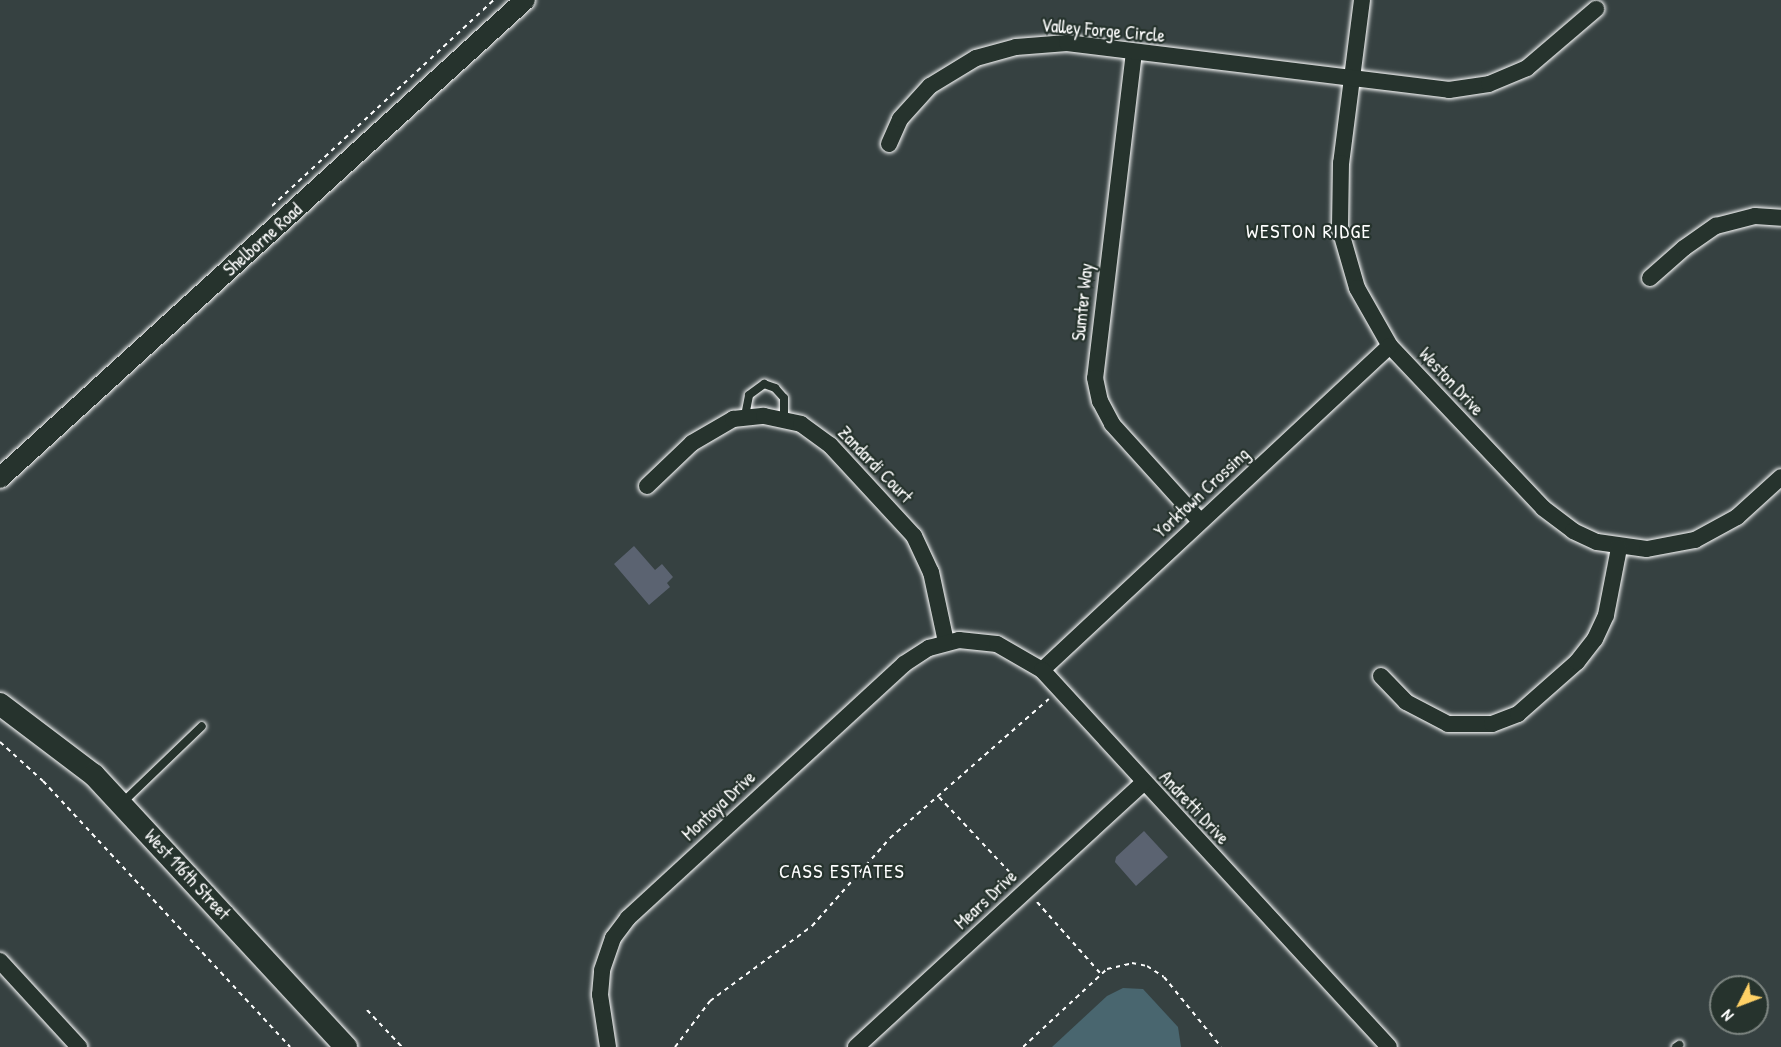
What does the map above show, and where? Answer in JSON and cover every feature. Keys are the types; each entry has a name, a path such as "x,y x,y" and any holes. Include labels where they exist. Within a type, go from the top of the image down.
{"main road":[{"name":"West 116th Street","path":"5,713 79,762 121,804 346,1047"}],"street":[{"name":"Shelborne Road","path":"0,478 525,0"},
{"name":"Weston Drive","path":"1362,0 1339,185 1340,229 1357,288 1390,346 1553,518 1583,536 1619,548 1664,548 1710,534 1737,517 1781,477"},
{"name":"Valley Forge Circle","path":"889,144 900,119 918,97 940,78 976,58 1050,42 1430,89 1489,84 1538,61 1596,9"},
{"name":"Sumter Way","path":"1134,52 1095,378 1100,400 1112,424 1200,521"},
{"path":"1650,278 1696,238 1716,226 1755,216 1781,218"},
{"name":"Yorktown Crossing","path":"1042,670 1390,346"},
{"name":"Zandardi Court","path":"646,486 704,434 745,416 784,418 813,430 830,445 914,536 931,572 946,642"},
{"path":"1381,676 1406,702 1448,724 1492,724 1518,714 1577,663 1595,639 1606,615 1619,548"},
{"name":"Andretti Drive","path":"946,642 997,644 1042,670 1389,1047"},
{"name":"Montoya Drive","path":"608,1047 600,995 602,970 613,938 628,918 896,670 917,654 946,642"},
{"name":"Mears Drive","path":"856,1047 1144,782"},
{"path":"0,961 79,1047"}],"lane":[{"path":"745,416 749,394 764,384 776,388 784,398 784,418"},
{"path":"121,804 202,726"}],"path":[{"path":"268,210 494,0"},
{"path":"675,1047 710,1001 812,926 884,844 1059,690"},
{"path":"0,742 43,781 290,1047"},
{"path":"1023,1047 1107,969 1132,963 1147,966 1164,977 1221,1047"},
{"path":"367,1010 402,1047"}],"water":[{"path":"1123,988 1143,989 1178,1027 1181,1047 1052,1047 1107,996"}],"building":[{"path":"634,546 655,570 662,564 673,577 667,583 670,587 649,605 614,564"},
{"path":"1144,831 1168,857 1136,886 1115,862 1116,857"}],"district":[{"name":"WESTON RIDGE","path":"1309,230"},
{"name":"CASS ESTATES","path":"842,870"}]}
